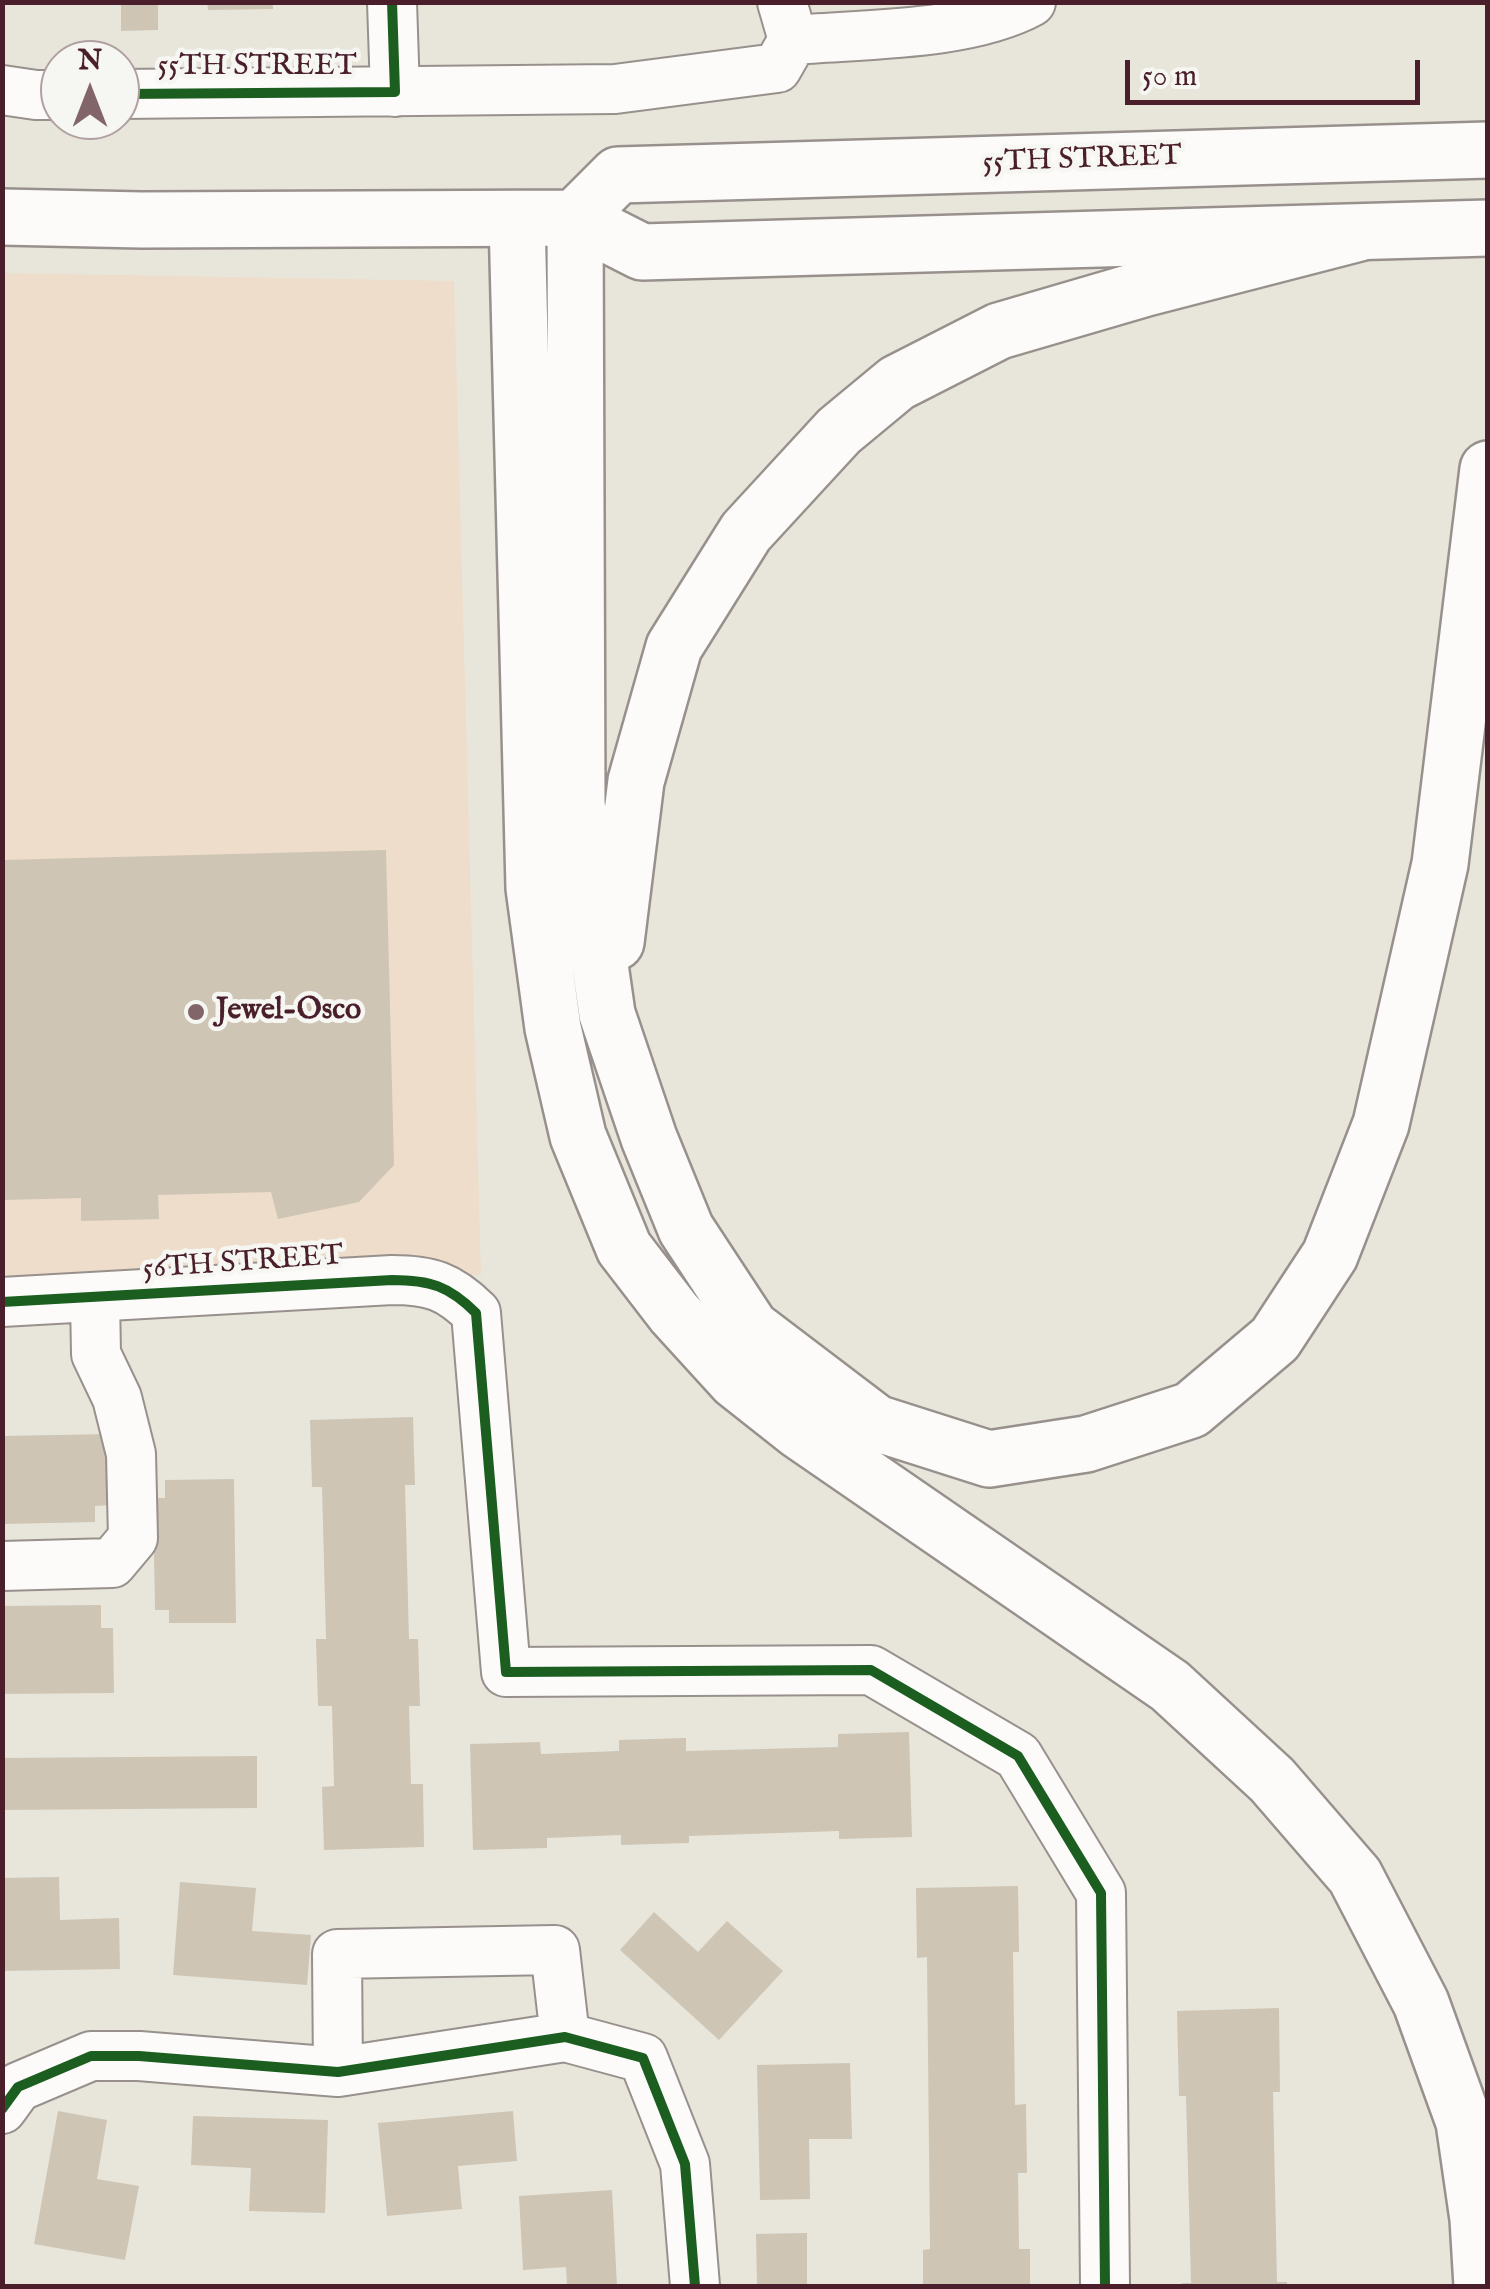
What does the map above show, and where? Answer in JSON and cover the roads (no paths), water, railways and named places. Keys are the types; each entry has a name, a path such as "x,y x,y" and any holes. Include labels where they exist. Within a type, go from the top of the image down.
{"main road":[{"name":"55TH STREET","path":"574,218 618,175 1488,150"},
{"path":"2,217 574,218 642,252 1488,228"},
{"path":"574,218 576,804 607,1014 686,1229 751,1328 876,1423 989,1459 1086,1444 1191,1410 1275,1339 1330,1255 1381,1124 1440,864 1488,468"},
{"path":"517,219 534,888 552,1028 578,1136 624,1248 674,1313 736,1381 830,1452 1170,1686 1272,1780 1355,1876 1421,2003 1464,2122 1478,2219 1482,2286"},
{"path":"607,1014 636,780 674,647 746,532 839,431 897,383 999,331 1359,232"}],"street":[{"path":"392,2 395,92"},
{"path":"788,21 949,26 1009,14 1031,2"},
{"name":"55TH STREET","path":"140,94 615,89 777,68 788,21"},
{"path":"2,90 40,95"},
{"name":"56TH STREET","path":"2,1302 423,1280 458,1295 476,1314 506,1672 871,1670 1018,1756 1101,1893 1105,2286"},
{"path":"2,1566 112,1562 133,1538 131,1454 117,1398 96,1354 94,1298"},
{"path":"338,2072 337,1954 555,1950 565,2037"},
{"path":"2,2109 18,2087 91,2056 138,2056 338,2072 565,2037 643,2058 685,2164 695,2286"}],"place":[{"name":"Jewel-Osco","path":"196,1012"}]}
